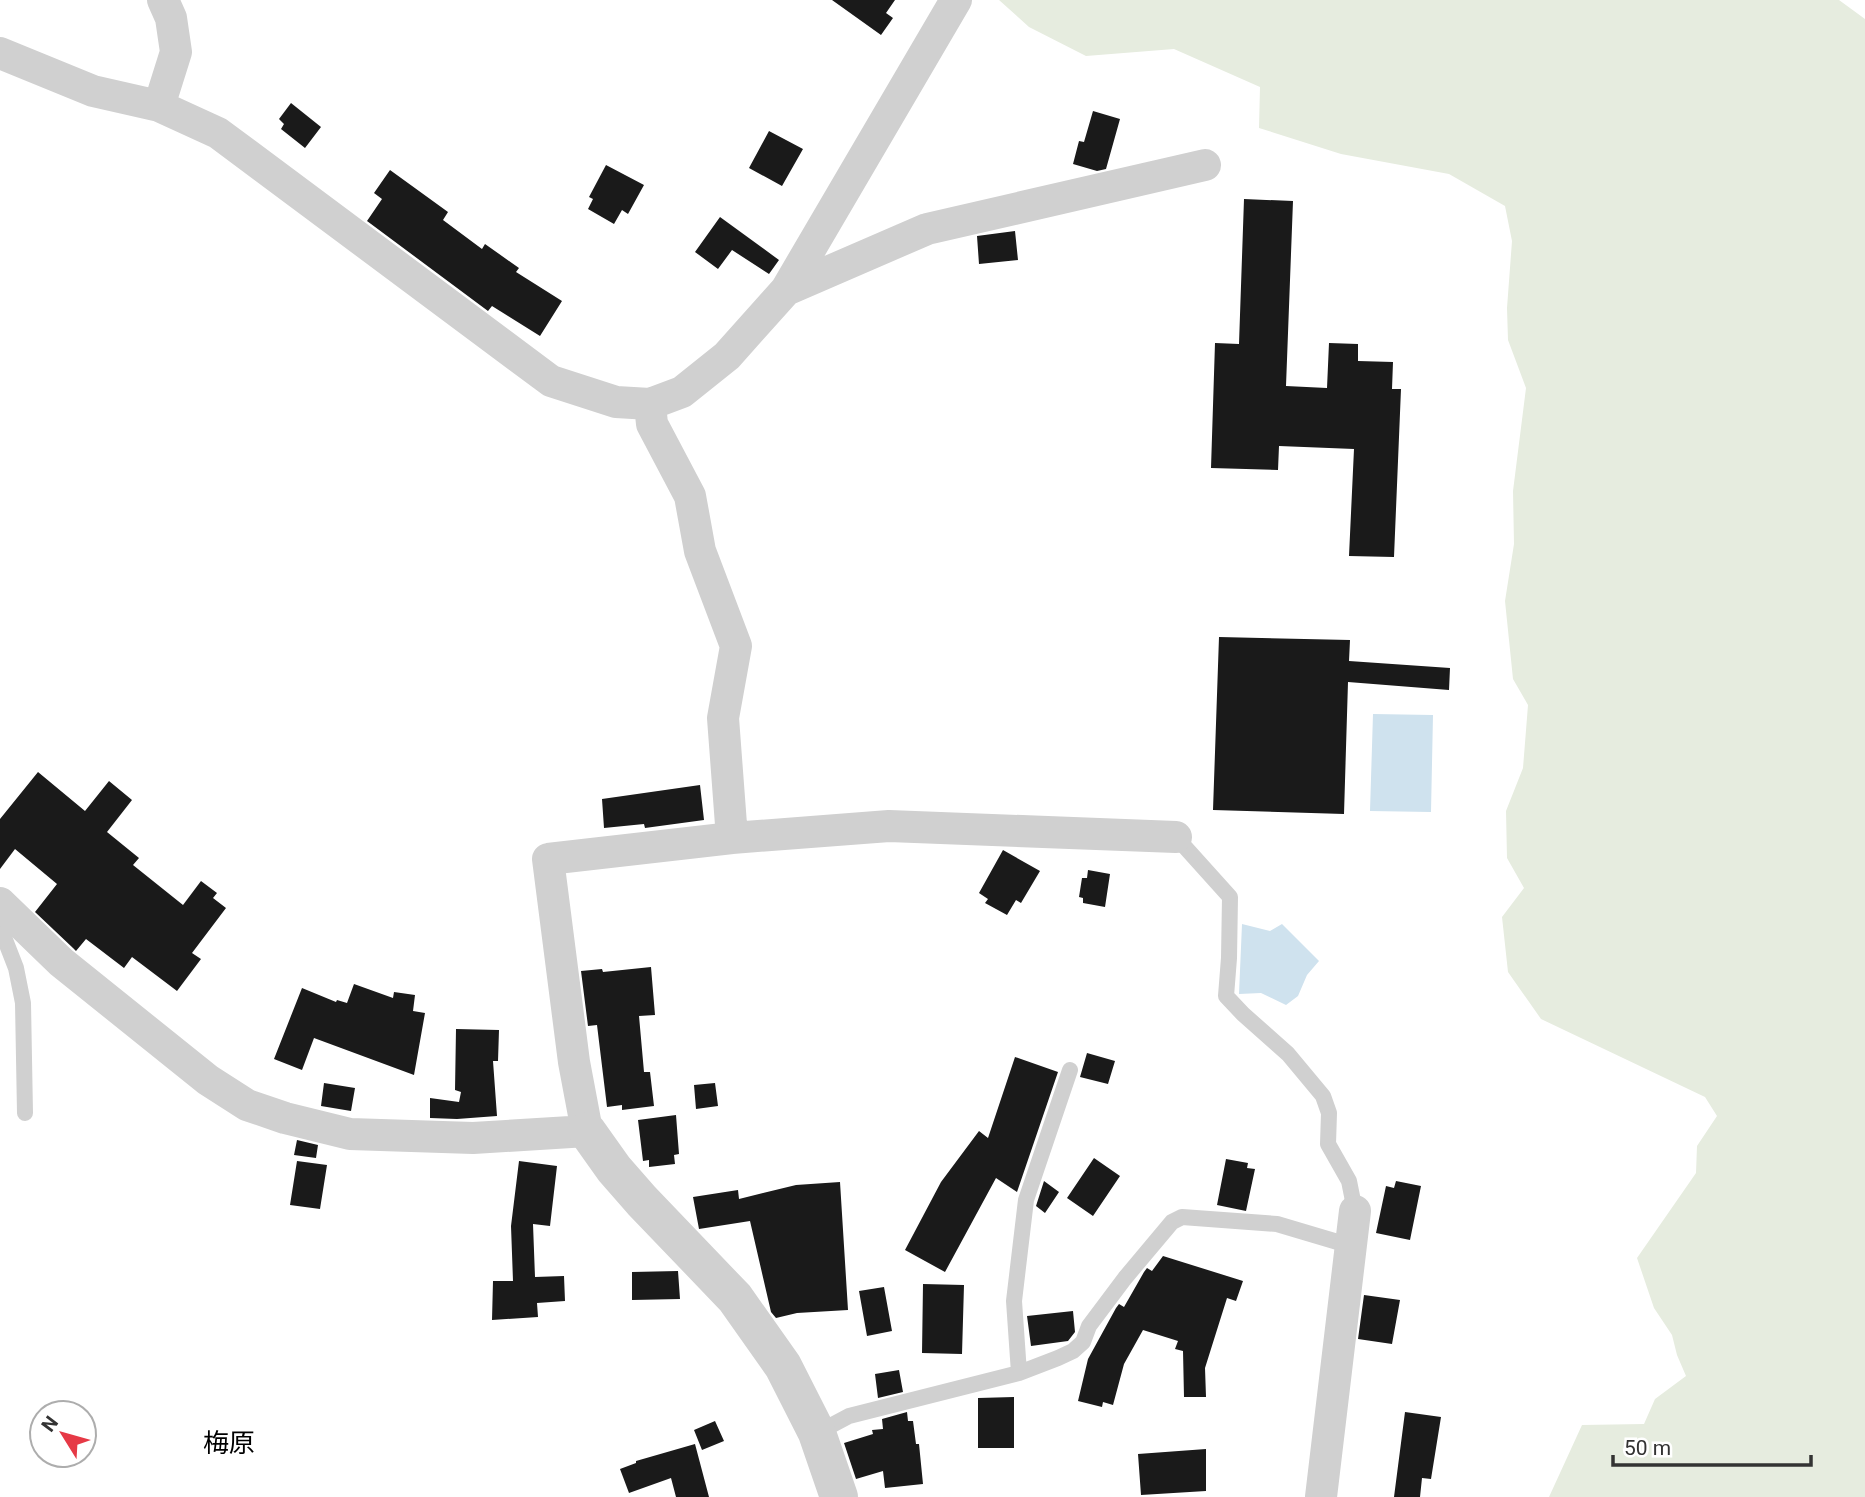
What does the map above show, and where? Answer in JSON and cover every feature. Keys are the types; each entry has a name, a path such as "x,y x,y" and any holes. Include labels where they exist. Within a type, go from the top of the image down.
{"street":[{"path":"159,106 176,52 171,18 163,0"},
{"path":"0,53 93,91 159,106 218,133 551,381 615,402 649,404 682,391 727,356 786,290 956,0"},
{"path":"786,290 927,229 1205,165"},
{"path":"649,404 652,424 690,496 700,551 736,646 723,718 732,838"},
{"path":"839,1497 817,1433 783,1366 735,1298 635,1193 587,1131 574,1062 548,859 732,838 889,826 1176,836"},
{"path":"0,903 61,962 208,1080 247,1105 285,1118 350,1134 473,1138 587,1131"},
{"path":"1321,1497 1355,1211"}],"lane":[{"path":"1176,836 1230,897 1226,996 1288,1054 1323,1096 1329,1113 1328,1144 1349,1181 1355,1211"},
{"path":"0,927 16,968 23,1003 25,1113"},
{"path":"1019,1373 1013,1301 1026,1200 1070,1070"},
{"path":"817,1433 849,1416 1019,1373 1073,1351 1083,1342 1089,1326 1125,1278 1172,1222 1182,1217 1277,1224 1351,1246"}],"shaded area":[{"path":"999,0 1839,0 1865,19 1865,1497 1549,1497 1582,1425 1644,1424 1655,1399 1686,1376 1672,1335 1654,1308 1637,1258 1696,1173 1697,1146 1717,1116 1705,1097 1541,1019 1508,972 1502,917 1524,888 1507,858 1506,811 1523,768 1528,705 1513,679 1505,601 1514,544 1513,491 1526,388 1508,340 1507,308 1512,241 1505,206 1449,174 1341,154 1259,128 1260,87 1174,49 1086,56 1029,27"}],"water":[{"path":"1373,714 1433,715 1431,812 1370,811"},
{"path":"1242,924 1270,931 1282,924 1319,961 1307,975 1298,996 1286,1005 1261,993 1239,994"}],"building":[{"path":"832,0 895,0 886,13 893,18 881,35"},
{"path":"291,103 321,127 305,148 281,129 284,124 279,119"},
{"path":"1093,111 1120,119 1106,169 1097,171 1073,164 1079,141 1084,142"},
{"path":"769,131 803,149 782,186 749,168"},
{"path":"606,165 644,185 628,214 622,210 614,224 588,209 593,199 589,197"},
{"path":"390,170 448,212 443,220 482,249 485,244 519,268 516,272 562,301 540,336 492,306 488,311 367,221 382,199 374,193"},
{"path":"1244,199 1293,201 1286,386 1327,388 1329,343 1358,344 1358,361 1393,362 1392,389 1401,389 1394,557 1349,556 1354,449 1279,446 1278,470 1211,468 1215,343 1239,344"},
{"path":"720,217 779,260 769,274 732,250 718,269 695,252"},
{"path":"1015,231 1018,260 979,264 977,236"},
{"path":"1219,637 1350,640 1349,661 1450,668 1449,690 1348,682 1344,814 1213,810"},
{"path":"38,772 85,811 109,781 132,800 107,832 139,858 133,865 183,905 201,881 217,893 213,898 226,908 192,953 201,959 177,991 132,957 124,968 86,939 76,951 35,912 57,884 15,849 0,869 0,819"},
{"path":"700,785 704,820 645,828 644,824 604,828 602,799"},
{"path":"1003,850 1040,871 1021,903 1016,900 1007,915 985,903 988,899 979,893"},
{"path":"1088,870 1110,874 1105,907 1083,903 1083,898 1079,897 1082,878 1087,878"},
{"path":"651,967 655,1015 639,1016 644,1072 650,1072 654,1106 622,1110 622,1105 607,1107 597,1025 588,1026 581,971 602,969 603,972"},
{"path":"354,984 393,998 394,992 415,995 413,1011 425,1013 414,1075 314,1038 302,1070 274,1059 302,988 336,1002 347,1003"},
{"path":"456,1029 499,1030 498,1061 493,1061 497,1116 430,1118 430,1098 459,1102 461,1092 455,1090"},
{"path":"1087,1053 1115,1061 1108,1084 1080,1077"},
{"path":"1015,1057 1058,1072 1017,1192 996,1178 945,1272 905,1250 941,1182 979,1131 988,1138"},
{"path":"324,1083 355,1088 351,1111 321,1106"},
{"path":"715,1083 718,1106 696,1109 694,1085"},
{"path":"676,1115 679,1154 674,1155 675,1164 649,1167 649,1160 643,1161 638,1120"},
{"path":"297,1140 318,1145 316,1158 294,1155"},
{"path":"1094,1158 1120,1176 1093,1216 1067,1198"},
{"path":"1226,1159 1248,1163 1247,1168 1255,1169 1246,1211 1217,1205"},
{"path":"297,1161 327,1165 320,1209 290,1205"},
{"path":"519,1161 557,1166 550,1226 533,1224 535,1277 564,1276 565,1301 537,1303 538,1317 492,1320 493,1281 513,1281 511,1226"},
{"path":"1044,1181 1059,1192 1045,1213 1036,1206"},
{"path":"1396,1181 1421,1186 1410,1240 1376,1233 1386,1186 1394,1188"},
{"path":"840,1182 848,1310 797,1313 776,1318 771,1312 750,1221 699,1229 693,1197 738,1190 739,1199 796,1185"},
{"path":"1163,1256 1243,1281 1236,1301 1227,1298 1205,1368 1206,1397 1184,1397 1183,1351 1175,1349 1178,1341 1143,1330 1124,1364 1113,1405 1103,1402 1102,1407 1078,1401 1088,1359 1116,1308 1119,1304 1124,1307 1147,1268 1152,1271"},
{"path":"678,1271 680,1299 632,1300 632,1272"},
{"path":"923,1284 964,1285 962,1354 922,1353"},
{"path":"884,1287 892,1331 867,1336 859,1291"},
{"path":"1364,1295 1400,1300 1392,1344 1358,1339"},
{"path":"1073,1311 1075,1332 1068,1341 1031,1346 1027,1316"},
{"path":"899,1370 903,1392 878,1398 875,1374"},
{"path":"1014,1397 1014,1448 978,1448 978,1398"},
{"path":"907,1412 908,1421 913,1421 916,1444 919,1444 923,1484 885,1488 883,1471 856,1479 844,1443 873,1434 872,1430 883,1429 882,1419"},
{"path":"1405,1412 1441,1417 1431,1479 1422,1478 1420,1497 1394,1497"},
{"path":"715,1421 724,1441 702,1450 694,1430"},
{"path":"695,1444 709,1497 676,1497 671,1478 629,1493 620,1469 636,1461"},
{"path":"1206,1449 1206,1491 1141,1495 1138,1454"}],"district":[{"name":"梅原","path":"229,1443"}]}
